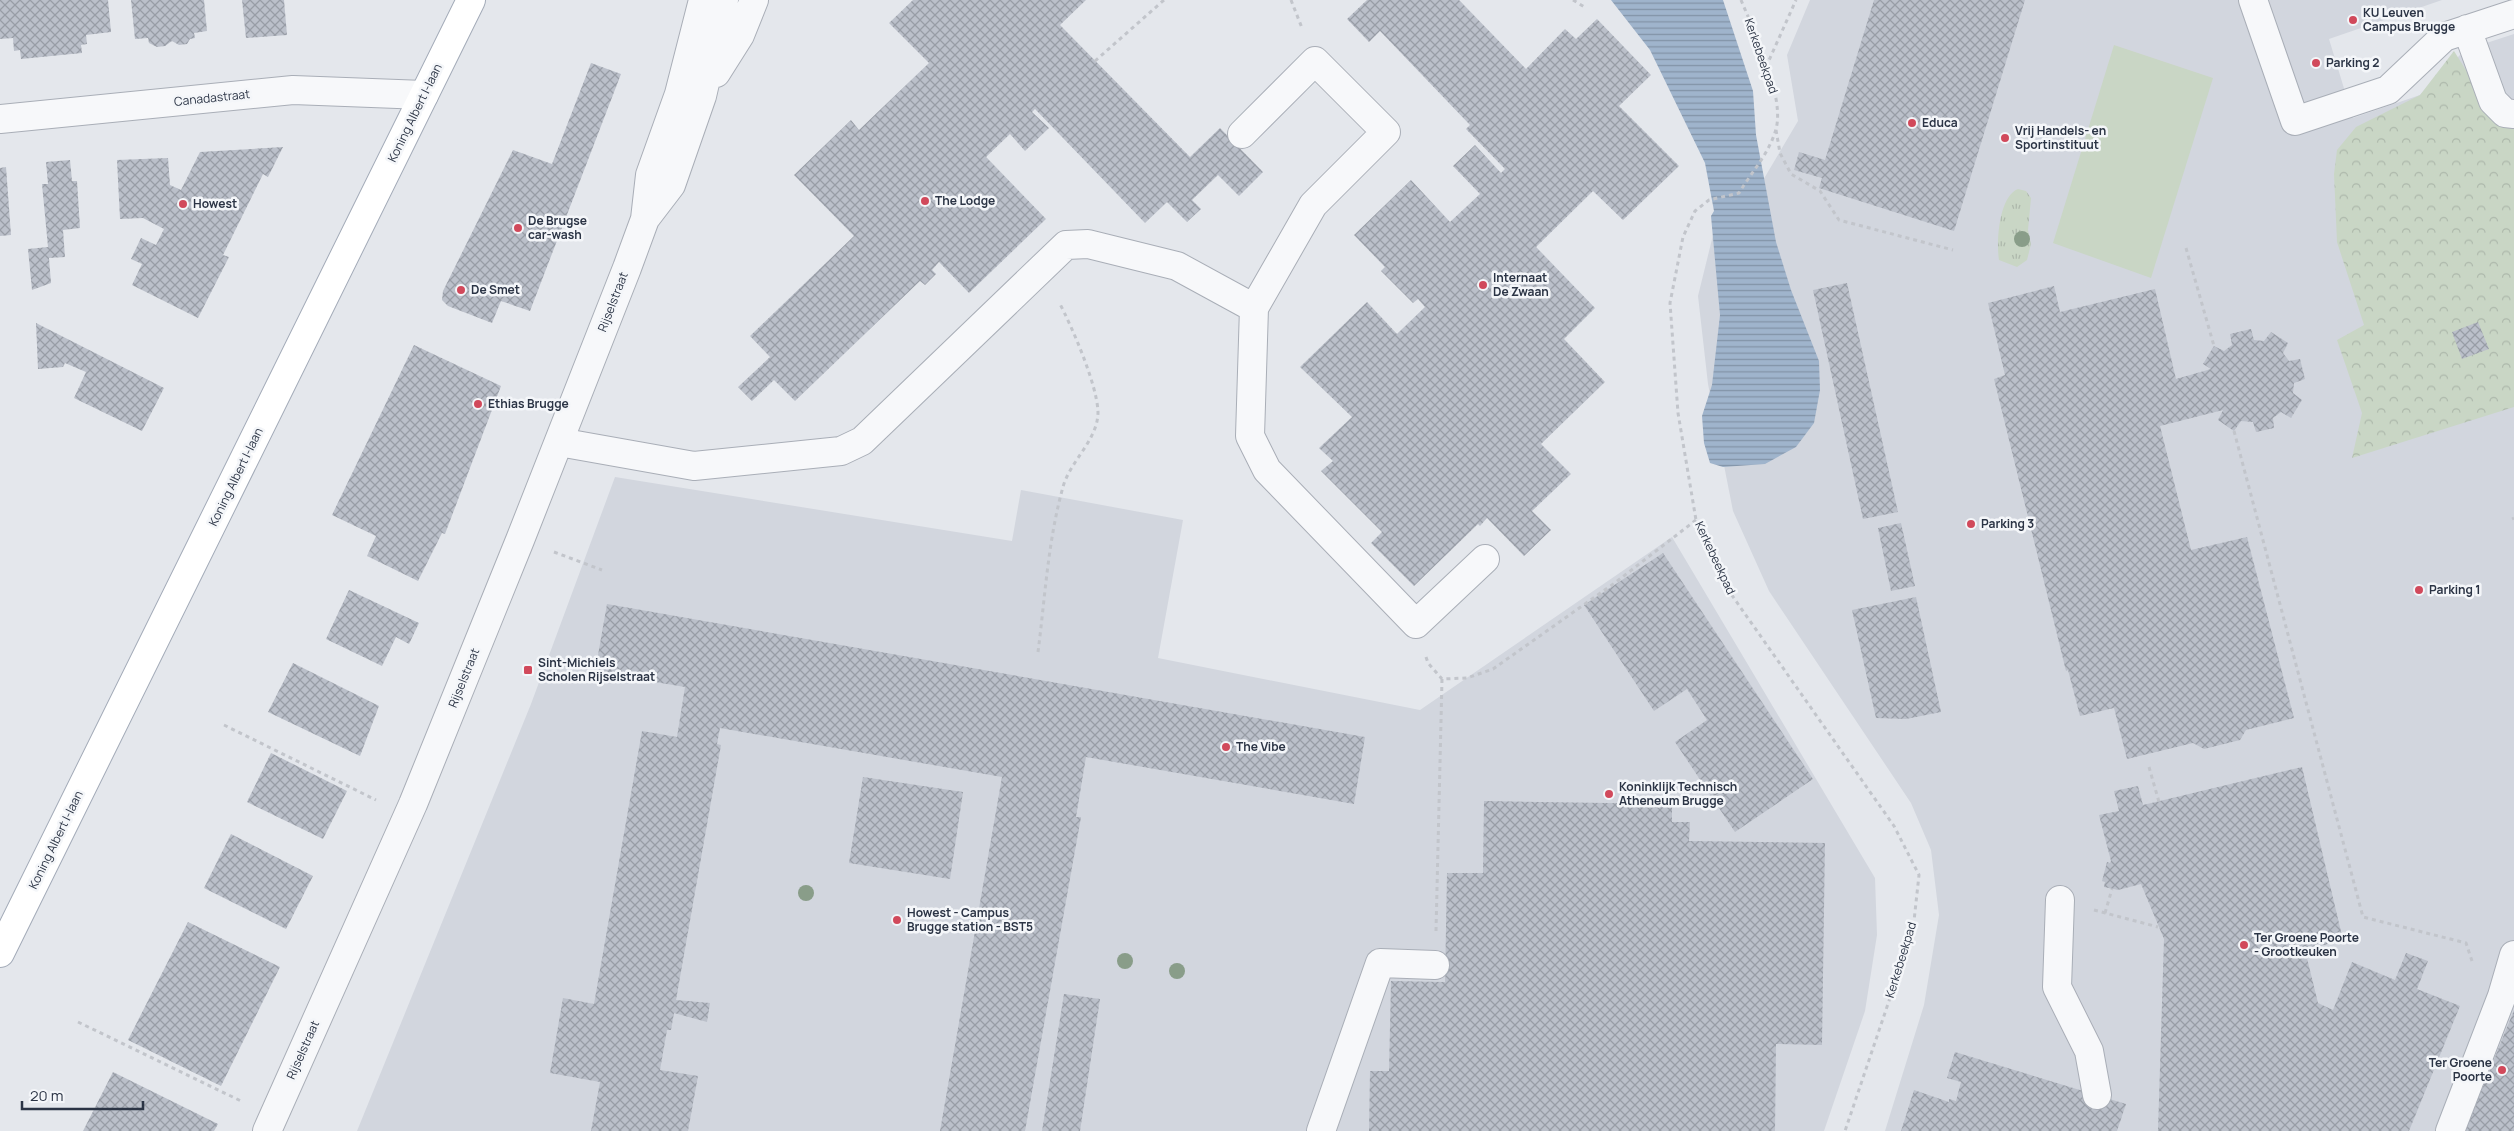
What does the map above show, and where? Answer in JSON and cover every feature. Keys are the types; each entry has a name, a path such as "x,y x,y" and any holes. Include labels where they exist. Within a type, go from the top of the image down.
{"main road":[{"name":"Koning Albert I-laan","path":"0,953 471,0"}],"street":[{"name":"Rijselstraat","path":"270,1124 407,816 520,540 645,219 650,175 679,94 703,0"},
{"name":"Rijselstraat","path":"645,219 671,185 702,96 724,0"},
{"name":"Rijselstraat","path":"702,96 740,35 754,0"},
{"path":"2253,0 2295,121 2388,90 2444,37 2514,14"},
{"path":"2467,29 2493,100 2504,114 2514,114"},
{"path":"1242,134 1315,61 1386,132 1313,205 1254,308 1250,436 1266,470 1416,624 1485,559"},
{"name":"Canadastraat","path":"0,119 293,90 424,96"},
{"path":"559,442 694,466 841,451 862,441 1066,245 1088,244 1177,266 1254,308"},
{"path":"2060,900 2057,987 2089,1051 2097,1095"},
{"path":"2450,1131 2502,996 2514,955"},
{"path":"1321,1131 1380,963 1435,964"}],"path":[{"path":"1095,62 1164,0"},
{"path":"1574,0 1586,8"},
{"name":"Kerkebeekpad","path":"1741,0 1759,42 1778,106 1776,129 1739,193 1708,200 1696,211 1684,237 1670,304 1678,413 1696,520 1731,594 1894,826 1919,875 1913,930 1845,1131"},
{"path":"1766,67 1796,0"},
{"path":"1776,129 1780,152 1791,174 1820,191 1839,220 1953,250"},
{"path":"2186,248 2214,346"},
{"path":"1038,652 1057,511 1064,484 1092,434 1098,414 1095,394 1066,316 1042,268"},
{"path":"2234,431 2363,917 2466,943 2475,969"},
{"path":"1442,679 1466,678 1493,669 1616,582 1696,520"},
{"path":"520,540 602,570"},
{"path":"1416,624 1428,663 1442,679 1435,964"},
{"path":"224,725 407,816"},
{"path":"2149,767 2159,802"},
{"path":"2105,913 2112,889"},
{"path":"2060,900 2158,927"},
{"path":"78,1022 270,1124"}],"shaded area":[{"name":"Ter Groene Poorte","path":"1810,0 2442,0 2329,39 2353,118 2420,95 2465,50 2514,34 2514,1131 1885,1131 1924,1005 1939,915 1931,850 1911,803 1769,591 1733,511 1708,384 1698,296 1715,227 1759,187 1798,121 1787,55"},
{"name":"Howest - Campus Brugge station - BST5","path":"615,477 1012,541 1021,490 1183,520 1158,658 1420,710 1672,537 1875,878 1877,935 1865,1011 1824,1131 357,1131 531,704"}],"green space":[{"path":"2114,45 2213,78 2151,278 2053,243"},
{"path":"2454,51 2469,75 2482,105 2514,126 2514,407 2352,458 2362,413 2337,340 2364,325 2337,242 2334,174 2337,150 2356,127 2420,95"},
{"path":"2018,189 2026,191 2031,198 2028,230 2031,244 2027,260 2017,267 1999,260 1998,242 2003,210 2012,193"}],"water":[{"path":"1611,0 1723,0 1753,91 1756,135 1776,242 1791,290 1819,361 1820,390 1814,423 1796,447 1765,464 1723,467 1710,463 1704,443 1702,416 1712,385 1720,315 1711,216 1714,211 1705,163 1650,50"}],"building":[{"path":"0,0 108,0 111,32 86,35 87,44 81,45 82,53 21,59 20,50 14,51 13,38 0,39"},
{"path":"131,0 204,0 207,31 194,33 195,38 190,39 187,44 179,45 172,41 165,46 157,47 149,43 148,38 135,39"},
{"path":"242,0 284,0 287,35 246,38"},
{"name":"The Lodge","path":"913,0 1086,0 1060,25 1190,157 1220,128 1263,172 1239,196 1218,175 1192,200 1201,209 1187,222 1167,202 1145,223 1035,109 1032,112 1049,128 1025,151 1010,134 986,157 1046,219 969,293 939,262 932,270 936,274 925,285 920,281 795,401 774,380 752,401 738,387 770,357 750,336 854,236 794,175 851,120 859,130 929,63 889,23"},
{"name":"Internaat De Zwaan","path":"1367,0 1459,0 1526,69 1565,29 1576,39 1597,19 1651,75 1619,106 1679,166 1623,220 1593,191 1536,247 1595,308 1564,339 1605,382 1541,444 1571,474 1532,511 1551,530 1524,556 1487,518 1480,526 1478,524 1414,586 1371,543 1382,532 1321,471 1333,461 1319,448 1352,417 1300,367 1367,302 1397,334 1425,307 1418,299 1413,303 1381,271 1385,267 1354,235 1411,180 1450,222 1480,194 1453,166 1475,145 1501,173 1505,169 1466,129 1470,125 1380,31 1369,42 1347,19"},
{"name":"Educa","path":"1874,0 2025,0 1954,231 1819,188 1822,178 1794,170 1799,152 1825,160"},
{"name":"De Brugse car-wash","path":"591,63 621,74 530,311 501,301 492,323 448,306 442,300 443,291 513,150 552,164"},
{"name":"Howest","path":"283,147 268,177 263,174 223,255 229,257 198,318 132,285 142,264 131,259 141,238 156,245 164,229 143,218 120,219 117,160 168,158 170,185 181,190 200,152"},
{"path":"70,160 72,181 77,181 80,228 63,230 65,257 49,258 51,283 32,290 28,249 48,247 42,184 48,184 46,162"},
{"path":"6,167 11,235 0,236 0,168"},
{"path":"1847,283 1898,512 1863,519 1813,290"},
{"path":"2054,286 2060,312 2155,289 2176,379 2211,369 2203,364 2214,346 2224,351 2232,345 2230,334 2251,329 2254,340 2264,341 2271,332 2288,343 2283,353 2289,361 2300,359 2305,379 2294,383 2293,393 2302,400 2291,418 2281,412 2273,418 2274,428 2256,432 2253,422 2241,421 2234,431 2218,420 2223,410 2160,426 2191,550 2247,537 2294,718 2246,730 2240,740 2204,749 2193,743 2127,759 2114,708 2080,716 2068,670 2066,671 1994,379 2005,375 1988,303"},
{"path":"2478,322 2489,349 2462,359 2452,332"},
{"path":"36,323 164,388 142,431 74,398 86,372 65,363 63,367 38,369"},
{"path":"414,345 501,386 445,534 442,533 418,581 367,556 376,536 332,515"},
{"path":"1901,523 1915,586 1891,591 1878,528"},
{"path":"1663,553 1813,779 1735,832 1675,742 1707,720 1687,689 1654,711 1584,605"},
{"path":"349,590 419,623 409,644 396,637 382,666 326,639"},
{"path":"1916,597 1941,712 1906,719 1876,718 1852,610"},
{"path":"607,604 1365,737 1354,804 1086,757 1076,817 1081,817 1025,1131 940,1131 1002,777 720,728 717,744 721,745 676,1000 710,1003 707,1022 674,1013 671,1030 667,1030 660,1070 698,1076 688,1131 591,1131 600,1082 550,1073 563,998 594,1004 642,731 677,737 685,687 595,672"},
{"path":"293,663 379,706 360,756 268,712"},
{"path":"271,753 347,791 323,839 247,802"},
{"name":"Ter Groene Poorte - Grootkeuken","path":"2302,767 2343,940 2305,950 2318,1003 2333,1010 2352,962 2395,980 2406,953 2428,961 2417,989 2460,1006 2409,1131 2158,1131 2164,939 2141,884 2118,890 2104,887 2105,882 2102,881 2107,862 2110,863 2111,861 2099,815 2119,811 2114,791 2138,786 2143,805"},
{"path":"863,777 963,792 950,879 849,863"},
{"path":"1484,801 1672,804 1672,822 1690,822 1689,841 1825,843 1822,1045 1776,1044 1775,1131 1369,1131 1370,1071 1389,1071 1391,981 1445,982 1447,873 1483,873"},
{"path":"231,834 313,876 286,929 204,888"},
{"path":"188,922 280,967 221,1086 128,1040"},
{"path":"1064,994 1100,999 1080,1131 1042,1131"},
{"name":"Ter Groene Poorte","path":"2514,1010 2514,1131 2465,1131"},
{"path":"1955,1052 2126,1104 2117,1131 1901,1131 1914,1090 1949,1102 1949,1099 1956,1101 1961,1082 1947,1078"},
{"path":"113,1072 218,1124 214,1131 83,1131"}],"place":[{"name":"KU Leuven Campus Brugge","path":"2353,20"},
{"name":"Parking 2","path":"2316,63"},
{"name":"Educa","path":"1912,123"},
{"name":"Vrij Handels- en Sportinstituut","path":"2005,138"},
{"name":"The Lodge","path":"925,201"},
{"name":"Howest","path":"183,204"},
{"name":"De Brugse car-wash","path":"518,228"},
{"name":"Internaat De Zwaan","path":"1483,285"},
{"name":"De Smet","path":"461,290"},
{"name":"Ethias Brugge","path":"478,404"},
{"name":"Parking 3","path":"1971,524"},
{"name":"Parking 1","path":"2419,590"},
{"name":"Sint-Michiels Scholen Rijselstraat","path":"528,670"},
{"name":"The Vibe","path":"1226,747"},
{"name":"Koninklijk Technisch Atheneum Brugge","path":"1609,794"},
{"name":"Howest - Campus Brugge station - BST5","path":"897,920"},
{"name":"Ter Groene Poorte - Grootkeuken","path":"2244,945"},
{"name":"Ter Groene Poorte","path":"2502,1070"}]}
